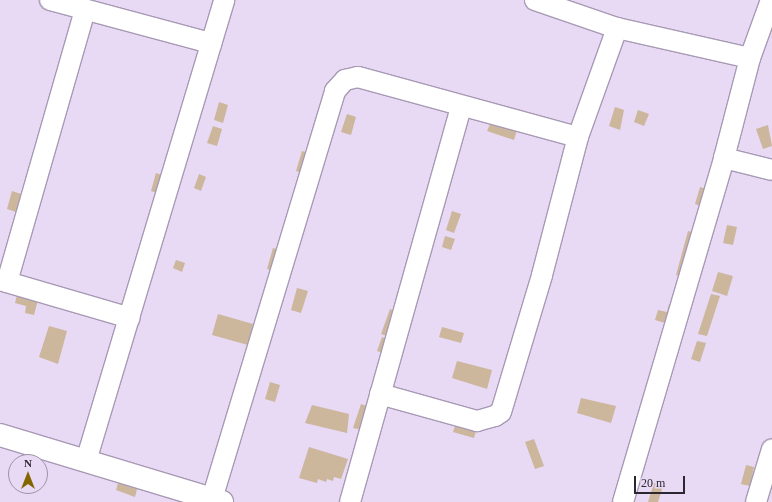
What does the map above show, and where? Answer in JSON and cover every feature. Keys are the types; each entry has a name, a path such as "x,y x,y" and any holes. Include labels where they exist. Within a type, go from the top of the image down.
{"street":[{"path":"50,0 211,43"},
{"path":"86,461 224,0"},
{"path":"535,0 617,28 750,58"},
{"path":"623,502 724,158 750,58 771,0"},
{"path":"85,10 3,281 130,318"},
{"path":"380,394 477,421 495,416 501,412 542,275 578,137 617,28"},
{"path":"0,435 217,501 335,91 345,80 358,78 578,137"},
{"path":"350,502 461,106"},
{"path":"724,158 772,170"},
{"path":"756,502 772,449"}],"building":[{"path":"219,102 228,105 223,123 214,120"},
{"path":"615,107 624,110 620,130 609,126"},
{"path":"638,110 649,114 644,126 634,122"},
{"path":"347,114 356,117 351,135 341,132"},
{"path":"491,122 517,130 514,140 487,131"},
{"path":"768,125 772,146 763,149 756,129"},
{"path":"213,126 222,129 217,146 207,143"},
{"path":"302,151 312,154 306,174 296,171"},
{"path":"156,173 165,176 160,194 151,191"},
{"path":"199,174 206,177 201,191 194,188"},
{"path":"700,187 710,190 704,207 695,204"},
{"path":"12,191 21,194 16,212 7,209"},
{"path":"452,211 461,214 454,233 446,230"},
{"path":"727,225 737,227 733,245 723,243"},
{"path":"688,231 696,233 684,277 676,275"},
{"path":"445,236 455,239 451,250 442,247"},
{"path":"273,248 284,251 278,272 267,269"},
{"path":"176,260 185,263 182,272 173,268"},
{"path":"718,272 733,276 727,296 712,291"},
{"path":"297,288 308,291 301,313 291,310"},
{"path":"711,294 720,296 707,336 698,334"},
{"path":"17,295 38,300 34,315 25,313 26,306 15,303"},
{"path":"669,304 677,307 672,325 655,320 658,310 667,312"},
{"path":"390,309 398,312 390,337 381,334"},
{"path":"218,314 253,324 248,345 212,335"},
{"path":"49,326 67,331 58,364 39,357"},
{"path":"442,327 464,333 461,343 439,337"},
{"path":"382,337 390,340 386,354 377,351"},
{"path":"697,341 706,343 700,362 691,359"},
{"path":"457,361 492,370 487,389 452,378"},
{"path":"270,382 280,385 275,402 265,399"},
{"path":"581,398 616,406 611,423 577,413"},
{"path":"361,404 369,407 362,430 353,428"},
{"path":"312,405 349,414 347,433 305,423"},
{"path":"456,423 477,428 474,438 453,432"},
{"path":"534,439 544,466 535,469 525,442"},
{"path":"309,447 348,459 341,479 334,477 333,481 327,479 326,482 318,479 317,483 299,478"},
{"path":"746,465 754,467 750,486 741,484"},
{"path":"118,483 137,489 135,497 116,490"},
{"path":"654,483 663,486 658,502 648,502"}]}
